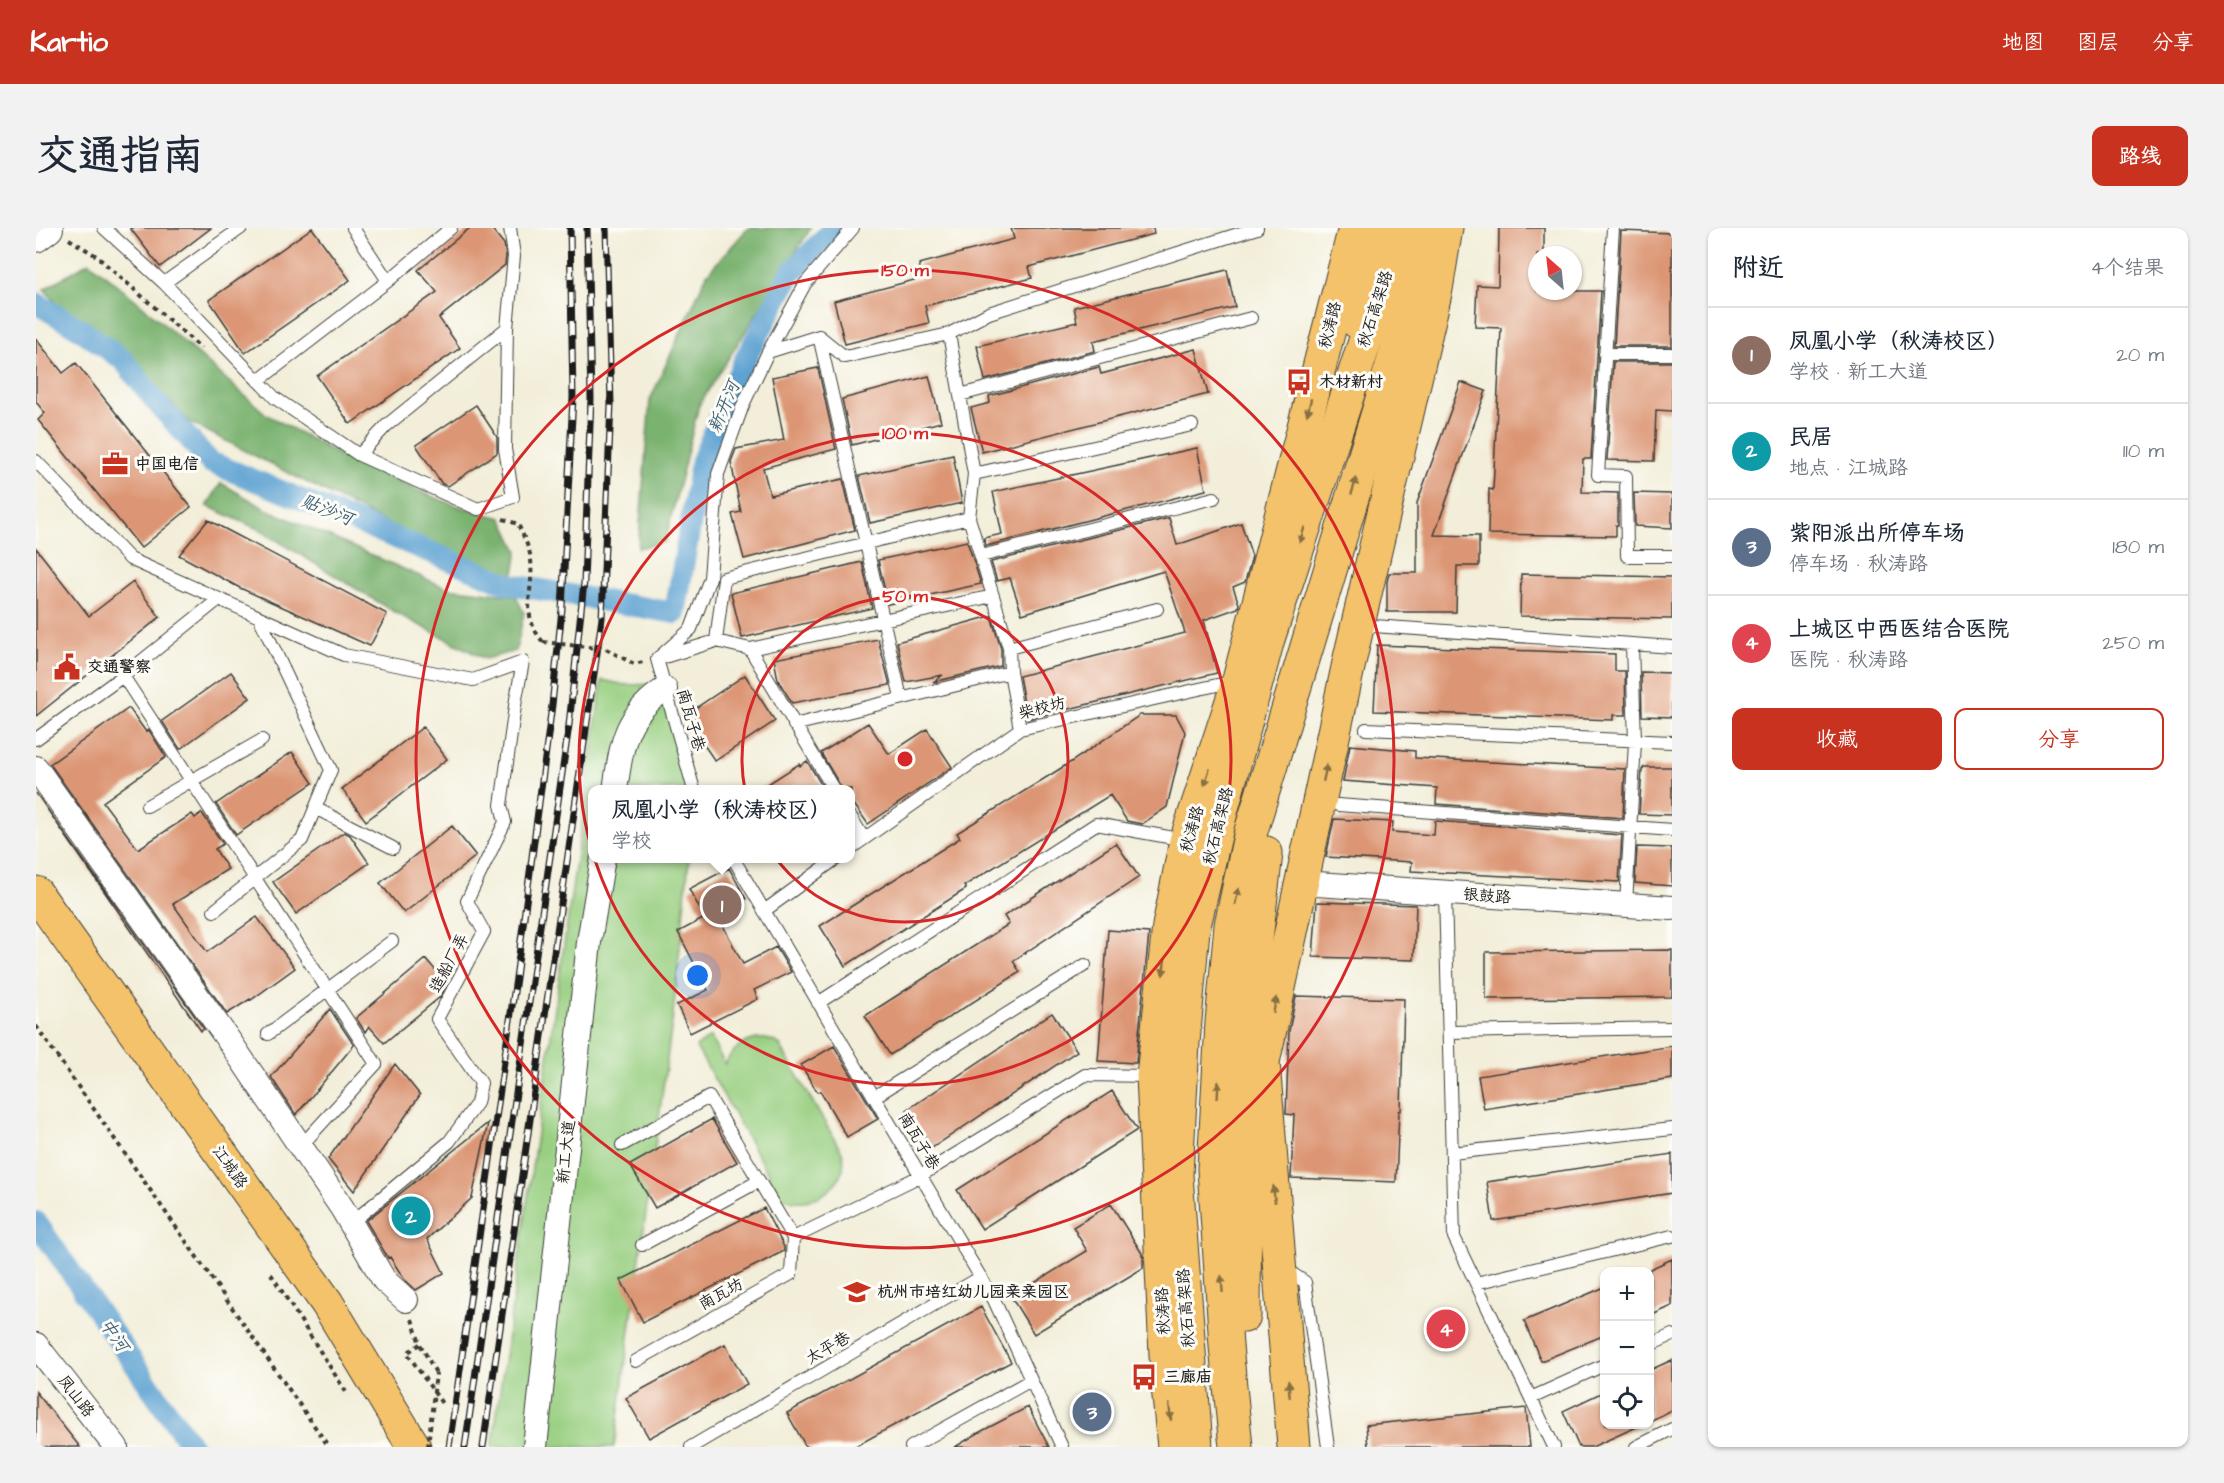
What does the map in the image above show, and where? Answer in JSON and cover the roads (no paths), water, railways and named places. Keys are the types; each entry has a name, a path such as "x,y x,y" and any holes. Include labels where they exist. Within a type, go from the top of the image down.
{"main road":[{"name":"秋涛路","path":"1174,1447 1167,1376 1153,1076 1169,926 1186,840 1239,680 1354,228"},
{"path":"1346,400 1362,268 1370,228"},
{"name":"秋石高架路","path":"1196,1447 1176,1175 1183,1043 1193,930 1216,827 1268,639 1401,228"},
{"name":"秋石高架路","path":"1236,1447 1226,1346 1214,1168 1222,1022 1231,925 1251,831 1434,228"},
{"path":"1243,1447 1245,1174 1242,1060 1266,855 1288,762 1377,486 1445,228"},
{"path":"1294,1447 1263,1062 1358,625 1436,289 1445,228"},
{"name":"江城路","path":"36,893 327,1304 414,1447"}],"street":[{"path":"36,237 48,228"},
{"path":"616,785 622,747 631,722 647,701 665,689"},
{"path":"36,768 218,1025 351,1223 384,1280 406,1300"},
{"name":"新工大道","path":"535,1447 588,942 602,863"},
{"name":"银鼓路","path":"1302,883 1672,908"},
{"name":"凤山路","path":"36,1345 116,1447"}],"lane":[{"path":"104,228 164,283 275,398 359,456 478,509 513,497 505,448 507,328 514,256 510,228"},
{"path":"164,283 241,228"},
{"path":"353,228 388,282"},
{"path":"258,381 388,282 451,228"},
{"path":"657,659 692,629 710,578 718,474 743,405 768,352 806,284 853,228"},
{"path":"819,336 845,357 949,334 989,313 1225,233 1257,228"},
{"path":"1613,228 1598,475 1626,476 1627,556 1672,556"},
{"path":"960,395 1251,318"},
{"path":"359,456 387,425 507,328"},
{"path":"949,334 974,474 969,518 1009,648 1010,672 1020,729"},
{"path":"768,352 819,336"},
{"path":"819,336 901,698"},
{"path":"1605,354 1672,354"},
{"path":"974,474 1192,425"},
{"path":"36,461 130,559 259,617 331,771 302,840 214,911"},
{"path":"981,556 1214,498"},
{"path":"716,641 724,578 969,518"},
{"path":"657,659 716,641 750,650 993,596"},
{"path":"36,740 123,676 219,599"},
{"path":"1009,648 1156,609"},
{"name":"造船厂弄","path":"259,617 344,656 473,680 524,662 516,699 501,805 505,822 467,901 484,932 437,1019 481,1083 477,1103 449,1142 351,1223"},
{"path":"1358,625 1672,647"},
{"path":"1626,905 1635,742 1632,644"},
{"path":"750,650 832,785"},
{"name":"南瓦子巷","path":"657,659 693,785"},
{"path":"794,725 1010,672"},
{"path":"123,676 376,1064 300,1147"},
{"name":"柴校坊","path":"855,845 1020,729 1239,680"},
{"path":"1366,729 1672,742"},
{"path":"147,806 262,740"},
{"path":"1338,805 1672,830"},
{"path":"315,808 393,848"},
{"path":"855,824 864,839"},
{"path":"818,1003 1096,824 1186,840"},
{"name":"南瓦子巷","path":"736,863 994,1300 1062,1447"},
{"path":"764,911 830,863"},
{"path":"1445,893 1455,1237 1554,1447"},
{"path":"268,1034 392,941"},
{"path":"874,1097 1085,965"},
{"path":"1449,1032 1672,1028"},
{"path":"622,1145 709,1097 793,1238 921,1176 1085,1075 1153,1076"},
{"path":"1452,1153 1672,1129"},
{"path":"642,1245 759,1181"},
{"path":"1476,1283 1672,1236"},
{"name":"南瓦坊","path":"636,1361 791,1274 793,1238"},
{"path":"1280,1266 1305,1282 1328,1447"},
{"name":"太平巷","path":"691,1447 981,1277"},
{"path":"1654,1343 1672,1335"},
{"path":"1531,1398 1600,1367"},
{"path":"911,1447 1031,1380"},
{"path":"1636,1447 1672,1429"}],"waterway":[{"name":"贴沙河","path":"36,303 83,331 123,360 156,402 210,462 508,584 675,613 701,463 743,363 791,273 834,228"},
{"name":"中河","path":"36,1222 192,1447"}],"railway":[{"path":"449,1447 516,978 552,705 562,609 573,397 570,228"},
{"path":"465,1447 569,725 584,582 591,398 587,228"},
{"path":"483,1447 602,618 611,404 606,228"}],"place":[{"name":"木材新村","path":"1299,382"},
{"name":"中国电信","path":"115,464"},
{"name":"交通警察","path":"67,667"},
{"name":"凤凰小学（秋涛校区）","path":"722,905"},
{"name":"民居","path":"411,1216"},
{"name":"杭州市培红幼儿园亲亲园区","path":"857,1292"},
{"name":"上城区中西医结合医院","path":"1446,1329"},
{"name":"三廊庙","path":"1144,1377"},
{"name":"紫阳派出所停车场","path":"1092,1412"}],"water label":[{"name":"新开河","path":"724,407"}]}
